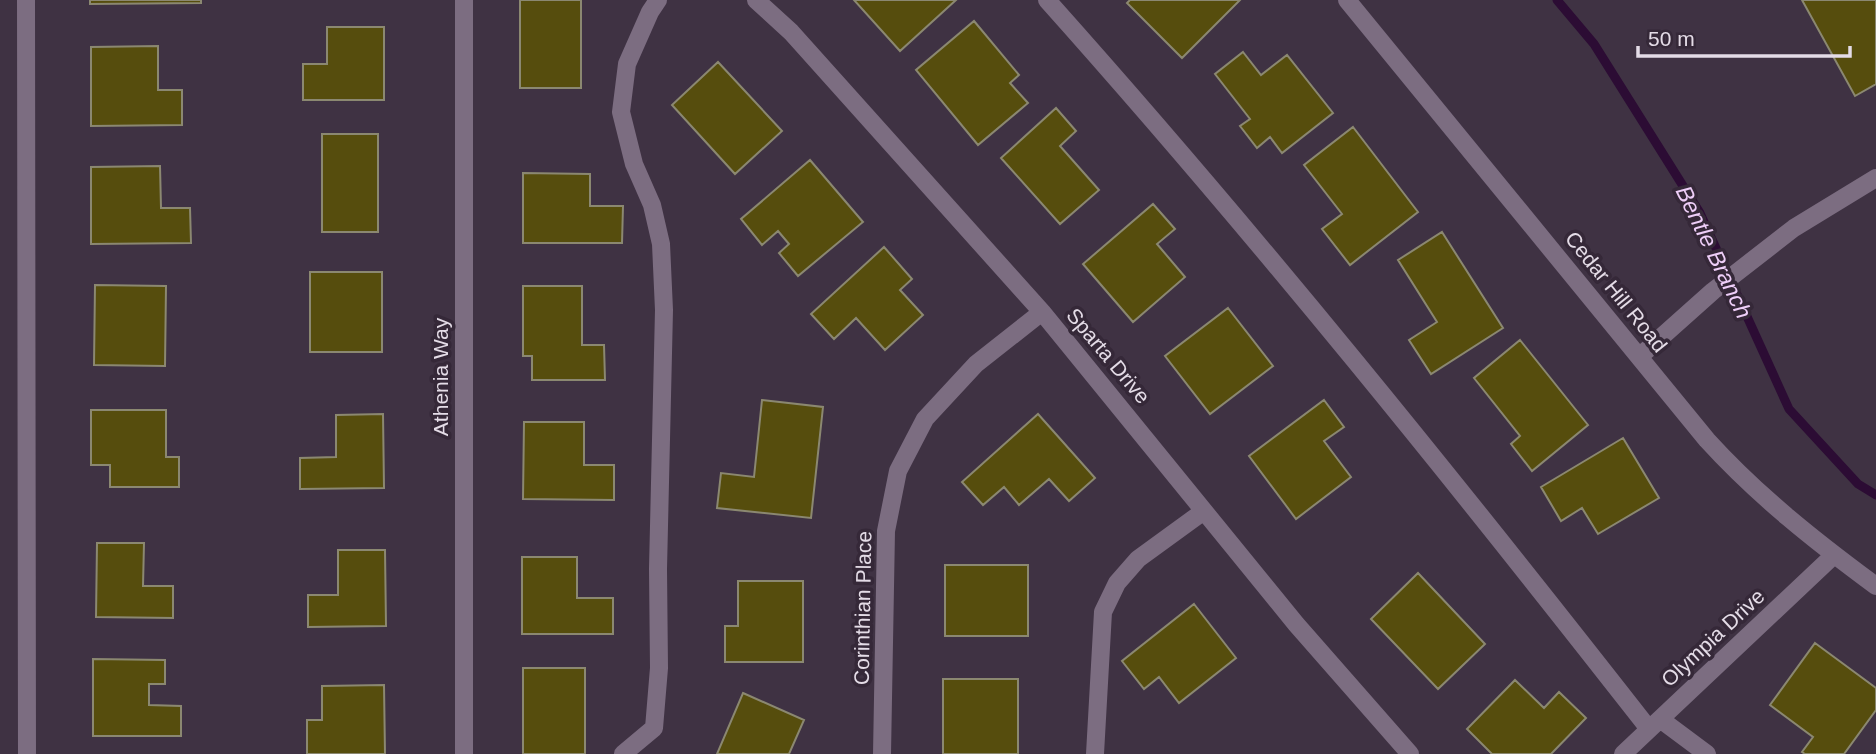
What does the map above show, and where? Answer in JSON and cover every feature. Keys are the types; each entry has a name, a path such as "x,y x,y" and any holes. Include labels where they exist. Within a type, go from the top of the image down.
{"street":[{"path":"26,0 27,754"},
{"name":"Athenia Way","path":"464,0 464,754"},
{"path":"623,754 654,728 659,668 658,569 664,310 661,244 652,205 634,164 621,112 627,64 658,0"},
{"name":"Sparta Drive","path":"756,0 792,32 1042,312 1296,624 1410,754"},
{"path":"1047,0 1278,266 1655,724 1707,754"},
{"name":"Cedar Hill Road","path":"1347,0 1707,440 1742,478 1787,518 1876,586"},
{"path":"1639,357 1713,291 1794,228 1876,178"},
{"name":"Corinthian Place","path":"882,754 886,531 898,471 925,419 976,364 1042,312"},
{"path":"1095,754 1103,612 1116,583 1138,559 1204,511"},
{"name":"Olympia Drive","path":"1623,754 1834,555"}],"building":[{"path":"90,0 201,0 201,3 90,4"},
{"path":"520,0 581,0 581,88 520,88"},
{"path":"854,0 956,0 900,51"},
{"path":"1130,0 1240,0 1182,58 1127,3"},
{"path":"1802,0 1876,0 1876,84 1855,96"},
{"path":"974,21 1019,75 1010,83 1028,103 978,145 916,70"},
{"path":"327,27 384,27 384,100 303,100 303,64 327,64"},
{"path":"158,46 158,90 182,90 182,125 91,126 91,47"},
{"path":"1243,52 1261,75 1287,55 1333,113 1282,153 1270,137 1257,148 1240,126 1250,119 1215,74"},
{"path":"718,62 782,131 735,174 672,105"},
{"path":"1056,108 1076,131 1060,146 1099,190 1060,224 1001,158"},
{"path":"1353,127 1418,212 1350,265 1322,229 1342,214 1304,165"},
{"path":"322,134 378,134 378,232 322,232"},
{"path":"810,160 863,222 798,276 779,253 789,244 778,231 762,245 741,219"},
{"path":"160,166 161,208 190,208 191,243 91,244 91,167"},
{"path":"523,173 590,174 590,206 623,206 622,243 523,243"},
{"path":"1153,204 1175,229 1157,244 1185,277 1133,322 1083,264"},
{"path":"1442,232 1503,328 1431,374 1409,340 1437,322 1398,260"},
{"path":"884,247 912,279 900,290 923,315 885,350 856,318 834,339 811,314"},
{"path":"310,272 382,272 382,352 310,352"},
{"path":"95,285 166,286 165,366 94,365"},
{"path":"523,286 582,286 582,345 604,345 605,380 532,380 532,356 523,356"},
{"path":"1228,308 1273,366 1210,414 1165,356"},
{"path":"1520,340 1588,425 1532,471 1511,444 1520,436 1474,378"},
{"path":"762,400 823,407 811,518 717,508 721,473 754,477"},
{"path":"1324,400 1344,427 1324,441 1351,477 1296,519 1249,456"},
{"path":"91,410 166,410 166,457 179,457 179,487 110,487 110,465 91,465"},
{"path":"383,414 384,488 300,489 300,458 336,457 336,415"},
{"path":"1038,414 1095,478 1069,501 1049,479 1019,505 1004,487 983,505 962,482"},
{"path":"524,422 584,422 584,465 614,465 614,500 523,499"},
{"path":"1623,438 1659,498 1598,534 1582,508 1561,521 1541,487"},
{"path":"97,543 144,543 143,586 173,586 173,618 96,617"},
{"path":"338,550 385,550 386,626 308,627 308,595 338,595"},
{"path":"522,557 577,557 577,598 613,598 613,634 522,634"},
{"path":"945,565 1028,565 1028,636 945,636"},
{"path":"1418,573 1485,644 1438,689 1371,619"},
{"path":"738,581 803,581 803,662 725,662 725,626 738,626"},
{"path":"1194,604 1236,658 1179,703 1159,677 1144,689 1122,661"},
{"path":"1815,643 1876,688 1876,710 1844,754 1805,754 1802,752 1813,737 1770,705"},
{"path":"93,659 165,660 165,684 149,684 149,705 181,706 181,736 93,736"},
{"path":"523,668 585,668 585,754 523,754"},
{"path":"943,679 1018,679 1018,754 943,754"},
{"path":"1515,680 1544,708 1559,692 1586,718 1551,754 1492,754 1467,729"},
{"path":"384,685 385,754 307,754 307,720 322,720 322,686"},
{"path":"743,693 804,720 789,754 717,754"}],"waterway":[{"name":"Bentle Branch","path":"1557,0 1594,44 1700,213 1789,409 1858,484 1876,495"}]}
